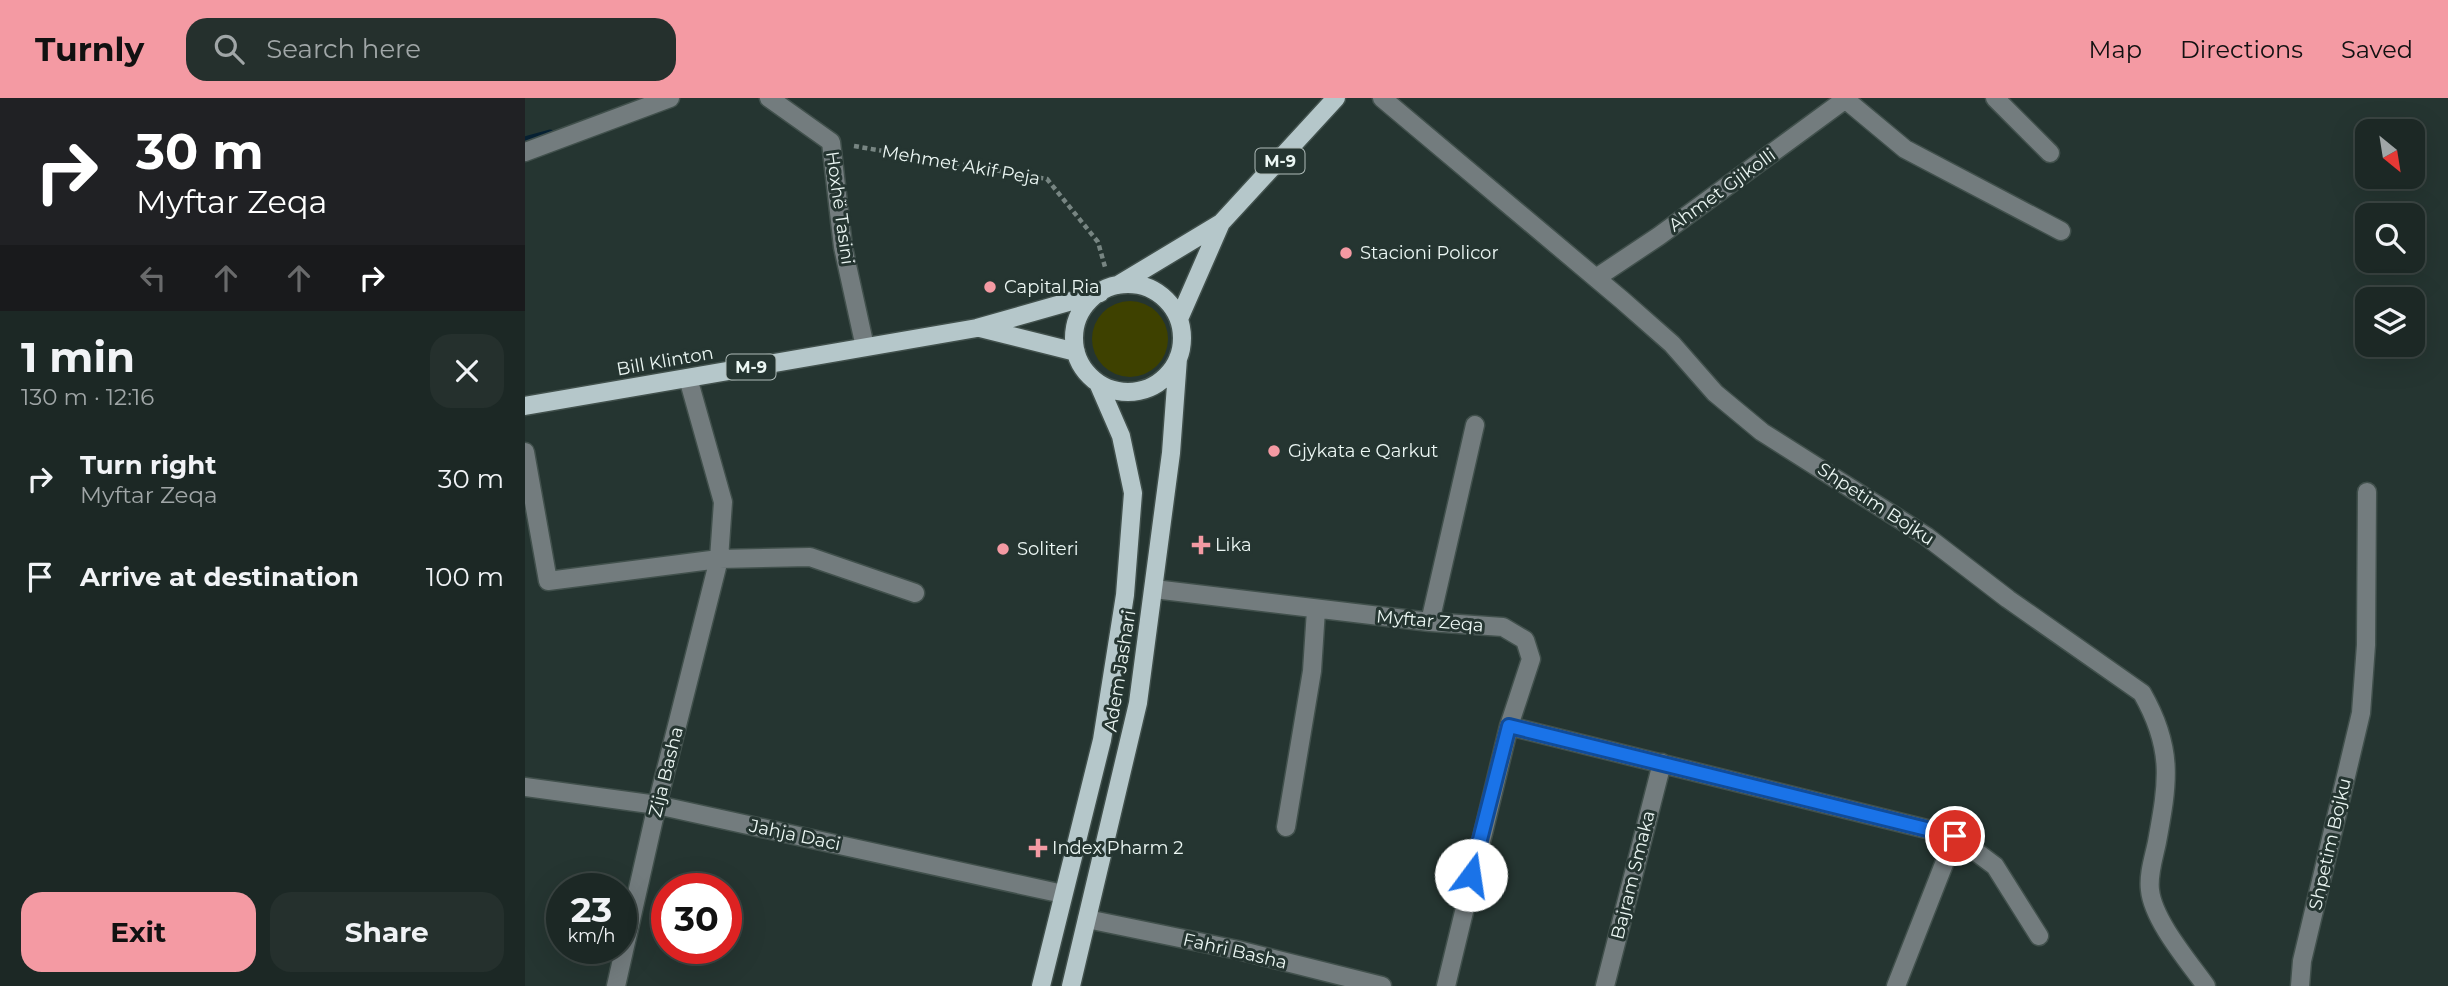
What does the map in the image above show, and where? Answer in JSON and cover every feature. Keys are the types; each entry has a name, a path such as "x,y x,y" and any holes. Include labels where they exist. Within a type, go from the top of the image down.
{"main road":[{"name":"M-9","path":"1076,352 1078,319 1087,304 1221,223 1336,98"},
{"name":"M-9","path":"1179,319 1221,223"},
{"name":"M-9","path":"1109,289 1147,288 1171,305 1179,319 1182,332 1178,358"},
{"name":"Bill Klinton","path":"525,406 977,328 1109,289"},
{"name":"Bill Klinton","path":"977,328 1076,352"},
{"path":"1076,352 1088,374 1098,383 1128,392 1144,390 1170,372 1178,358"},
{"name":"Adem Jashari","path":"1071,986 1138,703 1171,453 1178,358"},
{"name":"Adem Jashari","path":"1041,986 1102,740 1125,595 1133,493 1121,436 1098,383"}],"street":[{"path":"525,152 670,98"},
{"name":"Hoxhë Tasini","path":"769,98 831,142 843,247 865,347"},
{"name":"Shpetim Bojku","path":"1382,98 1672,344 1715,393 1762,432 1926,536 2008,599 2142,693 2153,711 2167,755 2165,796 2150,891 2168,932 2206,986"},
{"path":"1995,98 2050,153"},
{"name":"Ahmet Gjikolli","path":"1596,278 1659,236 1846,99 1905,149 2061,230"},
{"name":"Zija Basha","path":"616,986 657,805 719,559 723,502 688,378"},
{"path":"1430,622 1475,425"},
{"path":"525,452 548,581 719,559 810,557 915,593"},
{"name":"Shpetim Bojku","path":"2300,986 2305,948 2361,713 2366,645 2367,492"},
{"name":"Myftar Zeqa","path":"1154,589 1316,610 1503,627 1525,640 1531,659 1509,726 1446,986"},
{"path":"1286,827 1312,671 1316,610"},
{"path":"1509,726 1955,836 1995,866 2039,936"},
{"name":"Bajram Smaka","path":"1605,986 1661,763"},
{"name":"Jahja Daci","path":"525,787 657,805 1063,894"},
{"path":"1896,986 1955,836"},
{"name":"Fahri Basha","path":"1087,919 1238,950 1383,986"}],"path":[{"name":"Mehmet Akif Peja","path":"831,142 1047,179 1098,242 1109,289"}],"shaded area":[{"path":"1123,301 1137,301 1151,307 1162,318 1168,339 1165,354 1157,366 1137,377 1123,377 1109,371 1098,360 1092,346 1092,332 1098,318 1109,307"}],"waterway":[{"path":"525,141 550,134"}],"place":[{"name":"Stacioni Policor","path":"1346,253"},
{"name":"Capital Ria","path":"990,287"},
{"name":"Gjykata e Qarkut","path":"1274,451"},
{"name":"Lika","path":"1201,545"},
{"name":"Soliteri","path":"1003,549"},
{"name":"Index Pharm 2","path":"1038,848"}],"route":[{"path":"1471,875 1509,726 1955,836"}]}
